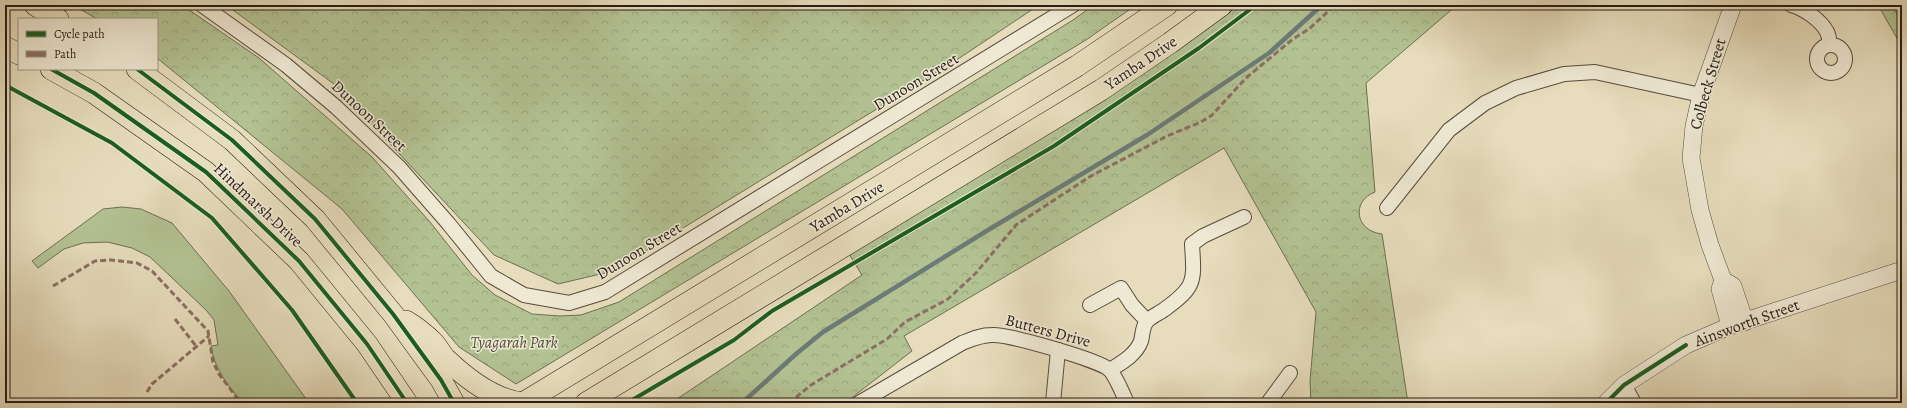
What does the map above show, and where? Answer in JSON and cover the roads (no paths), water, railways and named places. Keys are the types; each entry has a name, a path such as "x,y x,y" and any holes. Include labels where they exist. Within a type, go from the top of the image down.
{"main road":[{"path":"35,5 56,18"},
{"name":"Yamba Drive","path":"523,403 1077,66 1167,5"},
{"name":"Yamba Drive","path":"586,403 1102,90 1222,5"},
{"path":"5,47 18,54"},
{"name":"Hindmarsh Drive","path":"53,70 94,93 206,172 299,261 366,344 406,402"},
{"name":"Hindmarsh Drive","path":"138,70 232,140 315,219 393,314 441,380 454,403"},
{"path":"393,314 415,327 433,342 445,358 482,387 498,397 523,403"}],"street":[{"name":"Dunoon Street","path":"202,5 286,65 336,107 399,167 448,223 491,276 524,295 569,303 605,292 1074,5"},
{"name":"Colbeck Street","path":"1732,5 1701,95 1694,126 1692,164 1703,220 1710,245 1724,280 1720,289 1738,324"},
{"path":"1791,5 1796,6 1818,21 1827,32 1830,44"},
{"path":"1387,208 1449,130 1485,103 1516,88 1564,74 1594,72 1701,95"},
{"path":"1127,403 1110,370 1131,355 1141,342 1143,329 1147,321 1186,292 1193,279 1194,267 1192,244 1203,236 1244,217"},
{"name":"Ainsworth Street","path":"1606,403 1624,385 1686,345 1738,324 1902,270"},
{"path":"1090,305 1121,288 1132,305 1147,321"},
{"name":"Butters Drive","path":"859,403 962,343 979,336 993,334 1058,350 1097,362 1110,370"},
{"path":"1053,403 1058,350"},
{"path":"1268,403 1290,373"},
{"path":"1624,385 1634,403"}],"waterway":[{"path":"742,403 796,354 823,332 993,227 1147,135 1269,53 1322,5"}],"park label":[{"name":"Tyagarah Park","path":"514,343"}]}
